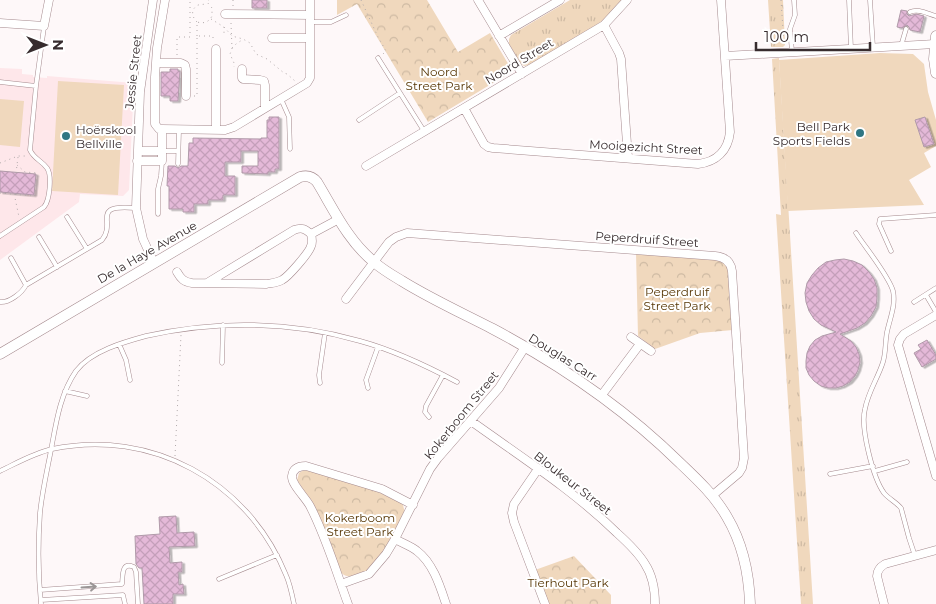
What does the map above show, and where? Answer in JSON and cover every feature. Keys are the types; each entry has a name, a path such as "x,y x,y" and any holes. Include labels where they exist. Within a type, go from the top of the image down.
{"street":[{"path":"0,23 44,26 49,0"},
{"name":"Jessie Street","path":"153,0 140,92 136,208 139,227 154,263"},
{"path":"165,0 157,48 155,77 156,124 162,130 225,130 234,127 307,83 310,78 310,0"},
{"path":"478,0 522,74"},
{"path":"499,36 560,0"},
{"name":"Noord Street","path":"366,166 604,25 627,0"},
{"name":"Mooigezicht Street","path":"464,108 484,144 488,147 698,164 708,162 721,154 726,146 730,132 721,0"},
{"path":"228,14 310,18"},
{"path":"604,25 622,59 628,158"},
{"path":"272,38 310,38"},
{"path":"725,56 901,46 935,40 934,58 936,73"},
{"path":"216,48 216,130"},
{"path":"156,63 177,63 183,64 186,67 186,96"},
{"path":"242,72 242,78 244,79 264,81 265,108"},
{"path":"137,161 162,161 162,130"},
{"path":"138,151 162,151"},
{"path":"148,151 148,161"},
{"name":"Douglas Carr","path":"308,176 315,179 354,242 374,262 393,276 427,296 493,329 560,368 601,396 651,435 713,495 727,516 742,550 748,573 750,604"},
{"name":"De la Haye Avenue","path":"0,354 300,177 308,176"},
{"path":"311,234 338,219"},
{"path":"177,272 182,280 186,282 207,283 266,284 276,283 282,280 308,252 312,246 311,234 302,228 294,230 207,283"},
{"name":"Peperdruif Street","path":"346,299 392,239 407,233 723,257 731,265 732,271 744,458 739,473 713,495"},
{"path":"936,314 904,334 899,342 899,349 936,476"},
{"path":"631,337 651,352"},
{"path":"601,396 640,344"},
{"name":"Kokerboom Street","path":"341,584 369,574 386,554 430,469 499,388 525,348"},
{"name":"Bloukeur Street","path":"471,421 588,505 638,554 652,578 656,604"},
{"path":"348,604 318,521 306,498 293,482 292,476 295,469 300,466 306,466 360,482 382,489 413,505"},
{"path":"538,469 514,504 512,513 545,604"},
{"path":"395,539 422,555 436,576 446,604"},
{"path":"884,604 877,580 879,569 886,564 936,550"}],"lane":[{"path":"788,52 790,28 795,15 794,0"},
{"path":"849,0 851,49"},
{"path":"870,0 873,47"},
{"path":"910,12 918,10 936,16"},
{"path":"310,18 331,22 346,16"},
{"path":"0,236 44,207 48,198 49,172 33,156 30,150 44,26"},
{"path":"901,46 906,29"},
{"path":"378,58 424,131"},
{"path":"0,82 36,86"},
{"path":"359,120 400,93"},
{"path":"281,99 290,116 290,149"},
{"path":"178,164 179,130"},
{"path":"162,151 178,151"},
{"path":"158,214 158,189 162,161"},
{"path":"0,302 5,302 23,291 26,285 102,240 106,231 107,215 111,209 118,207 136,208"},
{"path":"891,252 879,224 880,219 936,213"},
{"path":"68,217 87,249"},
{"path":"856,233 892,286 894,294 884,360 869,395 863,419 866,440 874,468 884,492 899,504 901,508 915,556"},
{"path":"39,237 57,267"},
{"path":"11,258 26,285"},
{"path":"914,302 936,288"},
{"path":"926,295 936,314"},
{"path":"222,325 222,363"},
{"path":"123,595 41,602 40,512 50,450 65,391 77,370 86,362 119,344 154,334 222,325 273,326 325,332 362,341 396,354 457,382"},
{"path":"320,383 319,375 325,332"},
{"path":"119,344 126,360 130,380"},
{"path":"368,388 366,380 378,347"},
{"path":"429,416 425,412 426,406 443,375"},
{"path":"65,391 87,396"},
{"path":"0,471 33,455 72,446 113,445 152,452 175,460 209,478 234,499 257,524 277,555 286,576 294,604"},
{"path":"830,474 907,462"},
{"path":"219,579 277,555"},
{"path":"125,604 122,584 123,570 127,566 132,566 136,572 138,604"},
{"path":"40,590 122,584"}],"path":[{"path":"177,63 177,37 190,38 190,0"},
{"path":"362,0 386,51 378,58"},
{"path":"781,0 788,52"},
{"path":"191,13 196,6 206,4 208,1 213,11 211,19 205,23 197,22"},
{"path":"186,96 197,96 197,22 191,13"},
{"path":"228,14 232,36 230,54 234,63 234,74 242,72"},
{"path":"211,19 232,36 244,39 250,43 258,56 275,64 293,79 300,88"},
{"path":"224,28 224,36"},
{"path":"197,36 213,36 213,48 216,48"},
{"path":"232,49 244,39"},
{"path":"16,173 18,156"},
{"path":"0,163 18,156 33,156"},
{"path":"0,193 35,196 37,173 25,172 17,165"},
{"path":"15,194 20,223"},
{"path":"175,460 182,330"}],"shaded area":[{"name":"Hoërskool Bellville","path":"0,68 22,69 22,74 33,75 33,77 47,78 47,76 134,83 129,190 123,196 80,194 79,202 0,260"}],"green space":[{"name":"Noord Street Park","path":"337,0 427,0 458,52 490,33 510,67 510,71 428,122 357,4 337,15"},
{"path":"570,0 623,0 609,16 598,24 529,65 524,66 521,64 509,44 511,35"},
{"path":"768,0 783,0 785,45 783,47 771,47"},
{"name":"Bell Park Sports Fields","path":"880,53 913,54 924,64 928,92 936,120 936,146 924,153 931,167 909,180 924,205 788,211 779,60"},
{"path":"779,58 813,604 801,604 776,214 781,215 772,59"},
{"path":"58,81 124,85 118,195 52,191"},
{"path":"0,99 24,101 20,147 0,145"},
{"name":"Peperdruif Street Park","path":"636,253 719,259 725,263 728,269 733,330 700,333 655,349 638,336"},
{"name":"Kokerboom Street Park","path":"305,469 374,490 403,505 405,513 386,548 365,572 346,576 340,572 317,511 297,480 299,473"},
{"name":"Tierhout Park","path":"574,556 611,595 611,604 548,604 535,570"}],"building":[{"path":"252,0 267,0 267,8 252,8"},
{"path":"901,10 907,11 909,16 916,14 924,16 920,32 910,30 907,25 902,28 897,27"},
{"path":"170,69 178,69 180,71 178,101 170,101 170,96 161,96 161,72 170,72"},
{"path":"269,117 279,117 279,169 275,169 275,172 268,172 268,174 242,173 242,166 258,166 258,151 241,151 241,162 225,162 225,176 235,176 235,195 223,195 223,200 208,200 208,204 194,204 194,212 183,212 183,209 169,209 168,166 178,168 188,166 189,143 193,143 193,138 267,138 267,120 269,120"},
{"path":"925,117 934,144 924,147 915,120"},
{"path":"0,171 36,174 34,195 0,192"},
{"path":"844,259 862,265 874,279 877,288 876,307 865,323 840,334 851,341 856,347 860,362 855,376 850,382 836,388 828,388 821,386 809,375 806,368 807,353 815,340 836,332 821,325 814,319 809,311 805,293 807,283 818,268 826,262"},
{"path":"927,340 936,355 936,359 922,367 914,353 921,349 918,345"},
{"path":"176,516 177,533 194,532 195,546 169,547 170,563 182,562 182,572 178,572 179,585 183,584 184,594 173,594 173,604 144,604 142,568 139,568 136,564 135,536 160,534 159,517"}],"place":[{"name":"Bell Park Sports Fields","path":"860,133"},
{"name":"Hoërskool Bellville","path":"66,136"}]}
